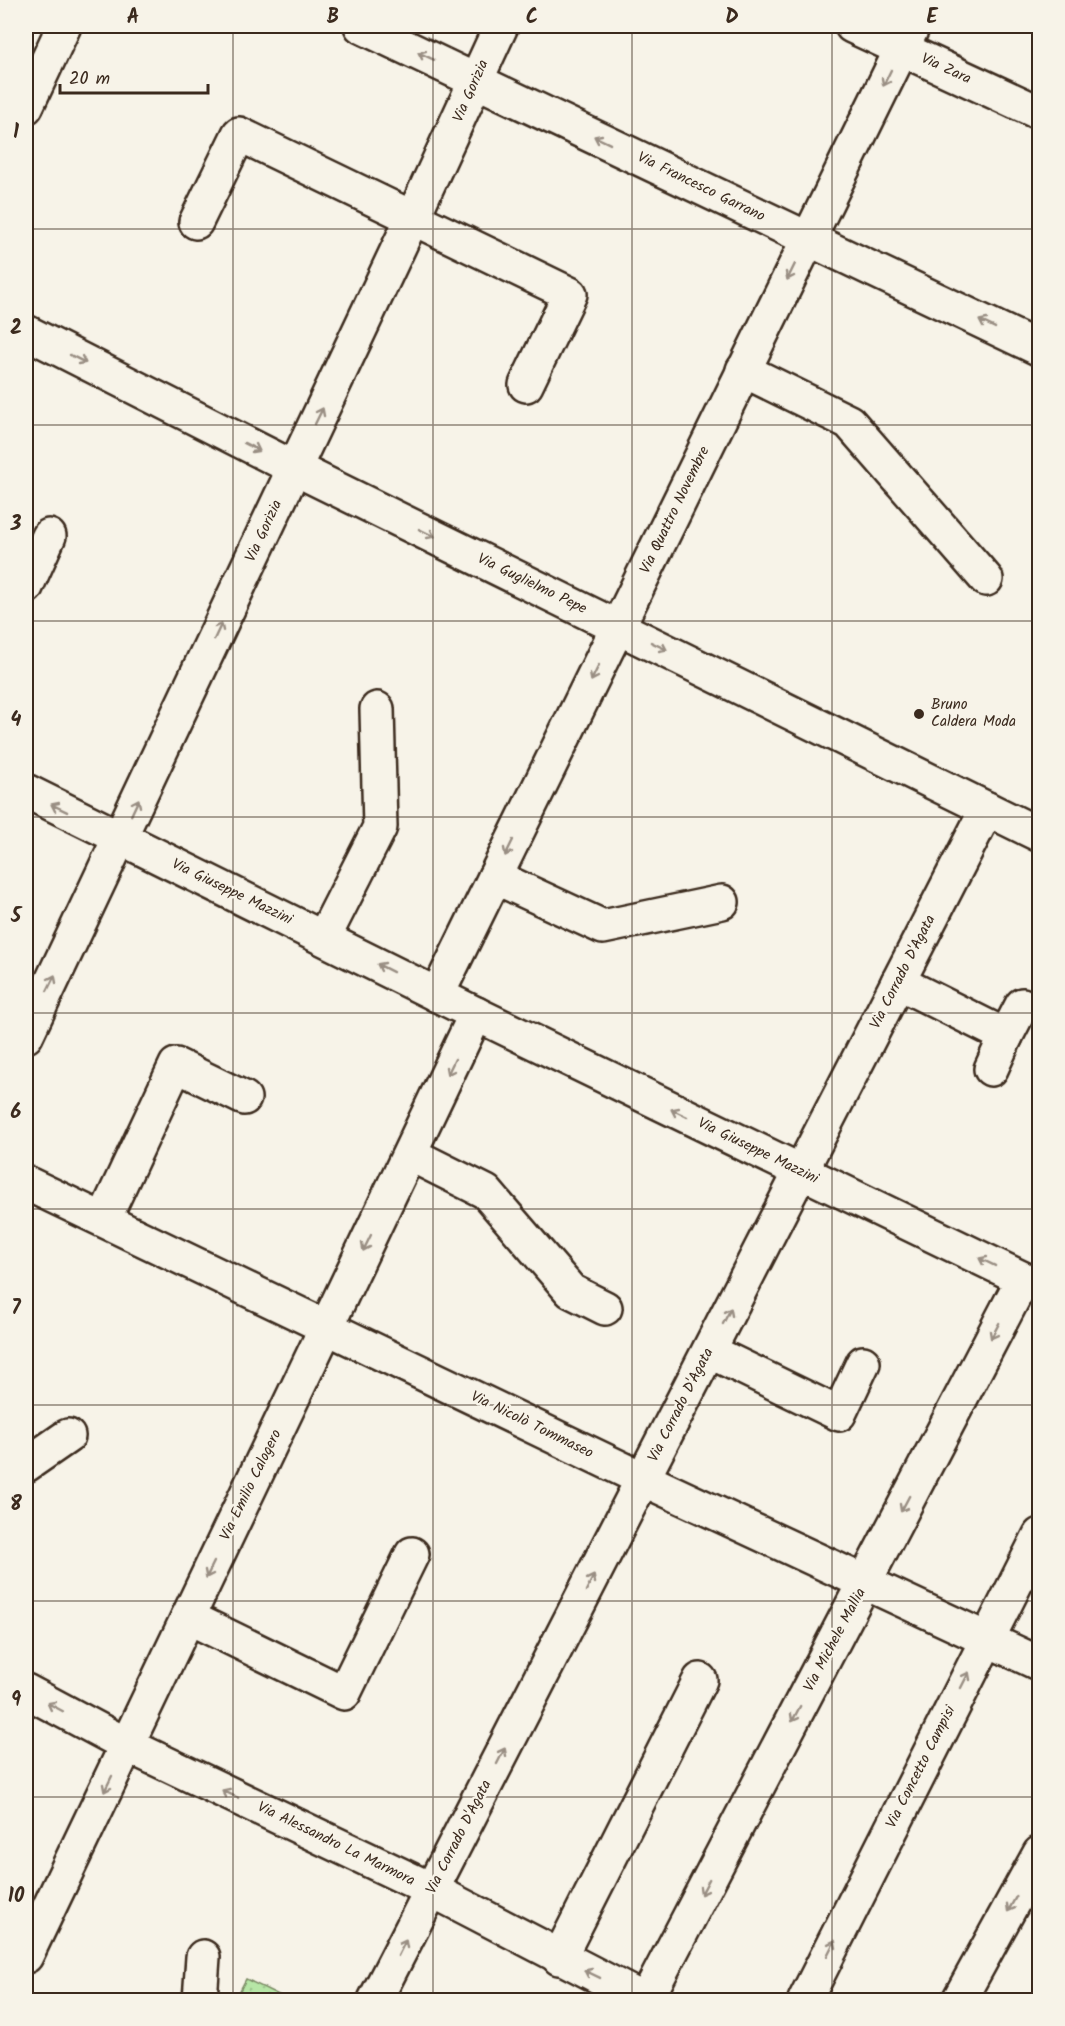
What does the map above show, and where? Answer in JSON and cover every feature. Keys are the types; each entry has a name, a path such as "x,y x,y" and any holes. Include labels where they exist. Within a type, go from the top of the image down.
{"street":[{"name":"Via Francesco Garrano","path":"362,26 1040,349"},
{"name":"Via Gorizia","path":"26,1036 121,839 501,26"},
{"name":"Via Zara","path":"852,26 907,37 1040,112"},
{"path":"26,106 55,29"},
{"name":"Via Quattro Novembre","path":"437,995 907,37"},
{"path":"196,222 238,134 570,294 526,385"},
{"name":"Via Guglielmo Pepe","path":"26,332 294,468 1040,835"},
{"path":"743,370 849,422 986,579"},
{"path":"26,587 49,536"},
{"path":"324,937 380,827 377,709"},
{"name":"Via Giuseppe Mazzini","path":"26,791 437,995 1031,1283"},
{"name":"Via Corrado D'Agata","path":"375,2001 987,809"},
{"path":"495,877 603,927 723,902"},
{"path":"898,982 1006,1036"},
{"path":"991,1069 1022,1005"},
{"name":"Via Emilio Calogero","path":"26,1956 476,1014"},
{"path":"104,1219 176,1065 244,1098"},
{"path":"410,1154 486,1192 571,1291 605,1308"},
{"name":"Via Nicolò Tommaseo","path":"26,1183 643,1479 1040,1664"},
{"name":"Via Michele Mallia","path":"645,2001 864,1583 1031,1283"},
{"path":"709,1351 839,1414 863,1363"},
{"path":"26,1465 68,1437"},
{"name":"Via Concetto Campisi","path":"805,2001 985,1639 1040,1535"},
{"path":"188,1617 344,1694 412,1554"},
{"path":"559,1958 700,1680"},
{"name":"Via Alessandro La Marmora","path":"26,1691 127,1744 432,1890 645,2001"},
{"path":"959,2001 1040,1853"},
{"path":"200,2001 203,1957"}],"green space":[{"path":"246,1979 289,2000 235,2000"}],"place":[{"name":"Bruno Caldera Moda","path":"919,714"}]}
